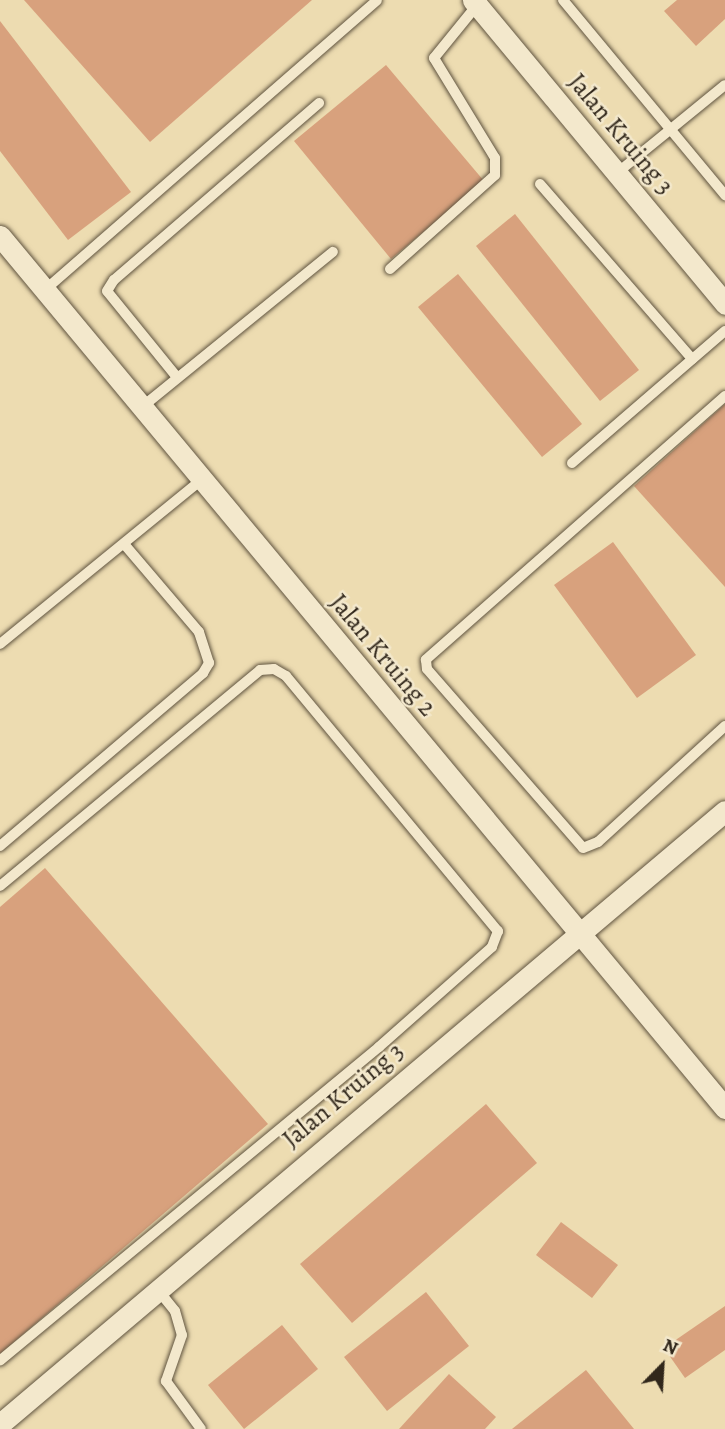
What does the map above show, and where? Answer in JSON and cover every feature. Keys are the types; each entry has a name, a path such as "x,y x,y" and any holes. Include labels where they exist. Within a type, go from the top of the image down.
{"street":[{"name":"Jalan Kruing 3","path":"475,3 725,304"},
{"name":"Jalan Kruing 2","path":"0,236 725,1108"},
{"name":"Jalan Kruing 3","path":"0,1424 577,933 725,811"}],"lane":[{"path":"563,0 725,195"},
{"path":"46,289 372,2"},
{"path":"390,269 495,176 495,158 434,58 475,3"},
{"path":"617,173 725,85"},
{"path":"176,376 107,291 114,280 319,103"},
{"path":"540,184 692,359"},
{"path":"142,407 176,376 333,252"},
{"path":"572,463 725,331"},
{"path":"725,396 426,660 427,669 583,848 598,842 725,726"},
{"path":"0,644 125,545 202,479"},
{"path":"0,846 203,673 209,663 200,632 125,545"},
{"path":"0,886 260,670 274,669 286,676 498,931 492,947 379,1047 0,1360"},
{"path":"158,1290 175,1311 182,1335 166,1381 201,1429"}],"building":[{"path":"24,0 312,0 150,142"},
{"path":"677,0 725,0 725,19 696,46 664,11"},
{"path":"0,21 131,192 68,240 0,151"},
{"path":"386,65 484,181 391,259 294,141"},
{"path":"515,214 639,370 600,401 476,246"},
{"path":"458,274 582,424 542,457 418,307"},
{"path":"725,404 725,587 634,486"},
{"path":"613,542 696,655 637,698 554,585"},
{"path":"45,868 268,1124 0,1354 0,907"},
{"path":"486,1104 537,1163 352,1323 300,1264"},
{"path":"561,1222 618,1265 592,1298 536,1255"},
{"path":"426,1292 469,1346 387,1411 344,1357"},
{"path":"725,1306 725,1350 685,1378 664,1348"},
{"path":"282,1325 318,1369 244,1429 208,1385"},
{"path":"586,1370 634,1429 512,1429"},
{"path":"449,1374 496,1417 485,1429 399,1429"}]}
